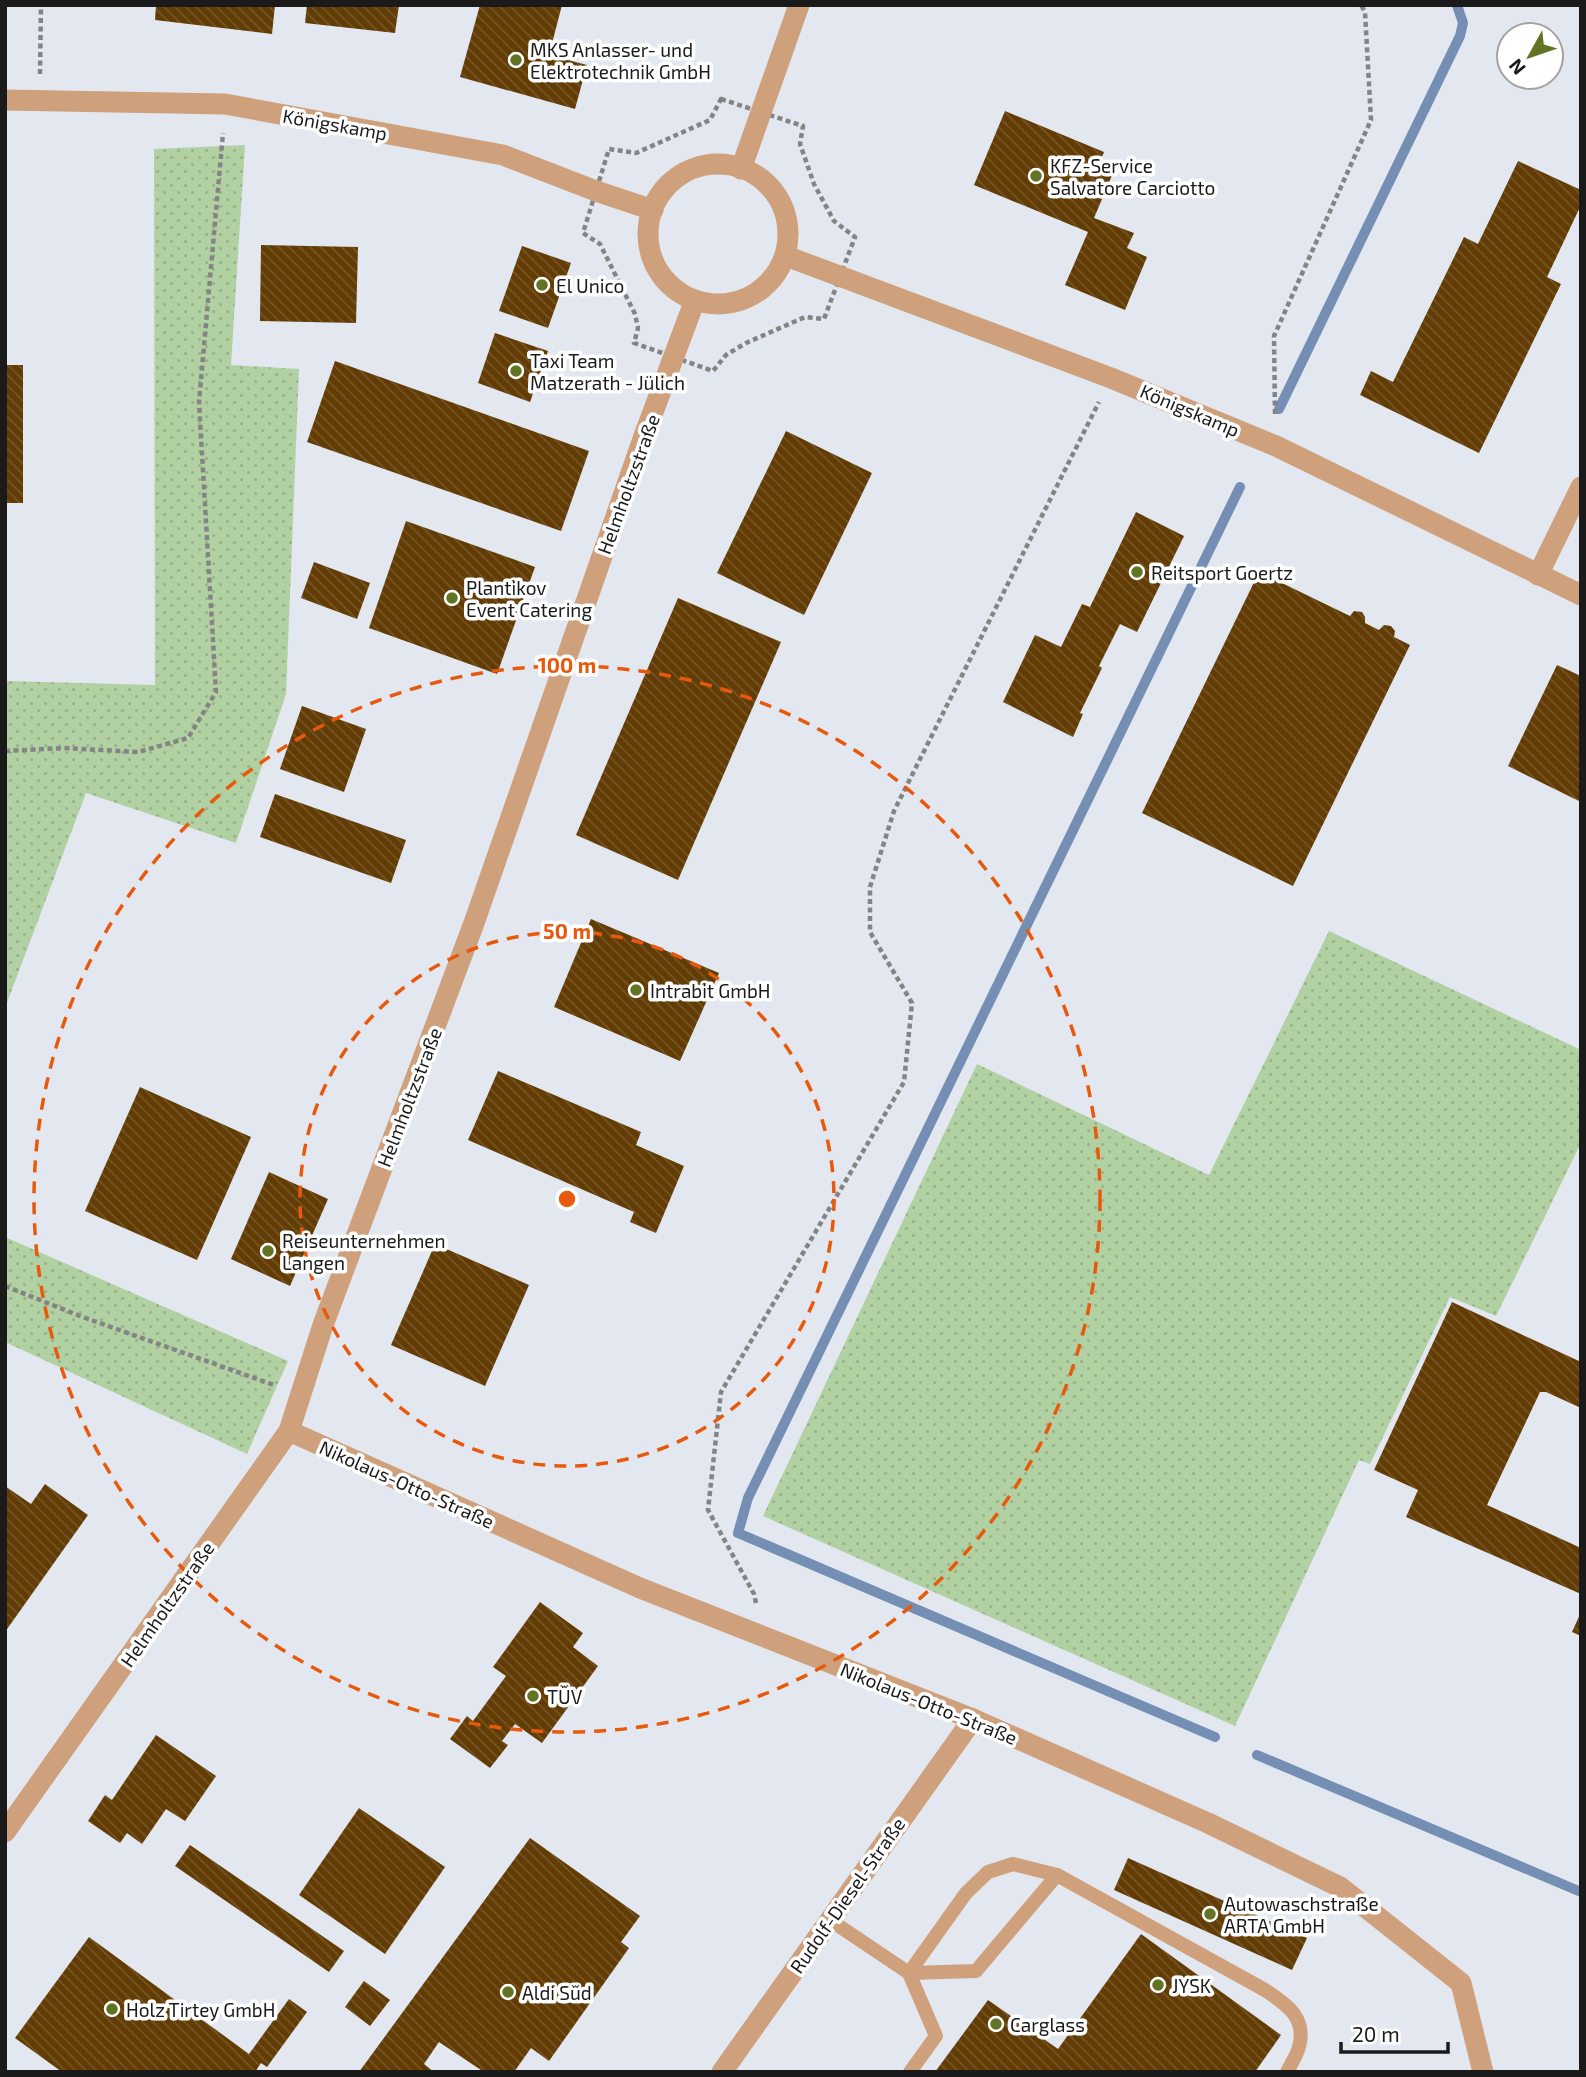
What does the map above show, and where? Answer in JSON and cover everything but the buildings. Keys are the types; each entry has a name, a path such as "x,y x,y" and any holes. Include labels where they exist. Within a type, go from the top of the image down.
{"street":[{"path":"741,169 799,5"},
{"name":"Königskamp","path":"5,100 225,104 503,155 653,210"},
{"path":"715,164 741,169 758,176 774,192 785,211 789,233 786,256 775,277 757,294 735,303 711,305 688,298 668,284 654,264 648,241 650,217 659,196 674,180 693,169 715,164"},
{"name":"Königskamp","path":"786,256 1111,377 1276,446 1581,596"},
{"name":"Helmholtzstraße","path":"5,1832 289,1431 323,1325 474,923 644,436 695,300"},
{"path":"1538,575 1581,487"},
{"name":"Nikolaus-Otto-Straße","path":"289,1431 640,1588 973,1719 1208,1823 1340,1887 1461,1983 1483,2072"},
{"name":"Rudolf-Diesel-Straße","path":"722,2072 973,1719"}],"lane":[{"path":"909,1973 966,1893 988,1872 1013,1864 1057,1875 1288,2005 1301,2025 1299,2047 1287,2072"},
{"path":"909,1973 976,1971 1057,1875"},
{"path":"830,1920 909,1973 936,2036 909,2072"}],"path":[{"path":"40,100 41,5"},
{"path":"1276,446 1274,336 1371,120 1365,12 1361,5"},
{"path":"721,99 761,112 803,125 800,144 814,184 834,220 855,237 824,318 806,317 746,343 726,355 713,371 634,343 638,328 635,314 600,244 583,233 609,149 636,153 648,148 710,120 721,99"},
{"path":"5,751 64,748 138,752 188,737 216,692 198,402 225,104"},
{"path":"766,1638 754,1594 708,1510 721,1392 904,1082 912,1003 870,932 870,887 894,811 1111,377"},
{"path":"5,1286 79,1317 300,1394"}],"shaded area":[{"path":"5,5 1581,5 1581,2072 5,2072"}],"green space":[{"path":"245,145 231,365 299,369 286,694 236,843 86,793 5,1008 5,681 155,685 154,149"},
{"path":"1329,931 1581,1050 1581,1143 1496,1316 1450,1297 1370,1464 1359,1460 1235,1726 763,1516 977,1064 1209,1175"},
{"path":"5,1237 288,1361 247,1454 5,1342"}],"waterway":[{"path":"1279,409 1460,36 1463,23 1457,5"},
{"path":"1215,1737 738,1533 748,1498 1240,487"},
{"path":"1257,1755 1581,1892"}],"place":[{"name":"MKS Anlasser- und Elektrotechnik GmbH","path":"516,60"},
{"name":"KFZ-Service Salvatore Carciotto","path":"1036,176"},
{"name":"El Unico","path":"542,285"},
{"name":"Taxi Team Matzerath - Jülich","path":"516,371"},
{"name":"Reitsport Goertz","path":"1137,572"},
{"name":"Plantikov Event Catering","path":"452,598"},
{"name":"Intrabit GmbH","path":"636,990"},
{"name":"Reiseunternehmen Langen","path":"268,1251"},
{"name":"TÜV","path":"533,1696"},
{"name":"Autowaschstraße ARTA GmbH","path":"1210,1914"},
{"name":"JYSK","path":"1158,1985"},
{"name":"Aldi Süd","path":"508,1992"},
{"name":"Holz Tirtey GmbH","path":"112,2009"},
{"name":"Carglass","path":"996,2024"}]}
